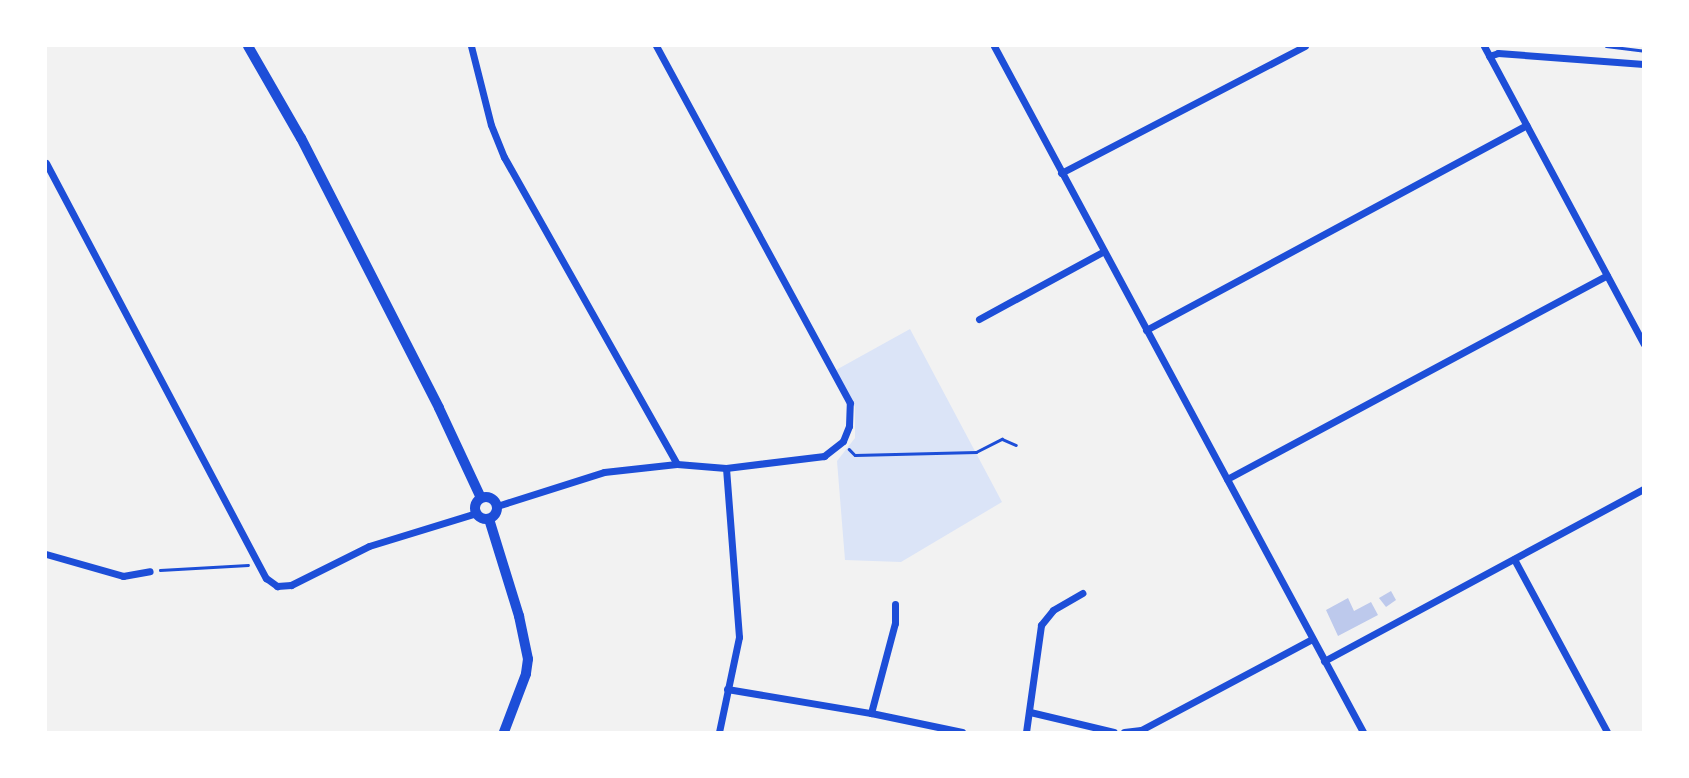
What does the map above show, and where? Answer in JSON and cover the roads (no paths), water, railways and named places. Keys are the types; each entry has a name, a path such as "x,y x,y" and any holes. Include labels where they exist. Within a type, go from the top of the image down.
{"main road":[{"path":"248,46 301,138 439,408 481,498"},
{"path":"489,519 496,514 497,506 491,498 481,498 475,505 476,513 489,519 519,615 528,659 526,674 504,733"}],"street":[{"path":"471,46 491,125 504,157 677,464"},
{"path":"497,506 604,472 677,464 726,468 824,456 843,441 849,426 850,403 656,46"},
{"path":"994,46 1363,733"},
{"path":"1061,173 1306,46"},
{"path":"1484,46 1643,344"},
{"path":"1489,56 1498,53 1643,64"},
{"path":"1146,330 1526,125"},
{"path":"46,163 265,578 277,586 291,585 369,546 476,513"},
{"path":"979,319 1104,251"},
{"path":"1227,479 1607,275"},
{"path":"719,733 739,637 726,468"},
{"path":"1324,661 1643,489"},
{"path":"46,554 123,576 150,571"},
{"path":"1514,559 1608,733"},
{"path":"1026,733 1041,625 1053,610 1083,593"},
{"path":"871,713 895,623 895,604"},
{"path":"1124,733 1141,730 1312,639"},
{"path":"727,689 871,713 962,733"},
{"path":"1030,712 1114,733"}]}
